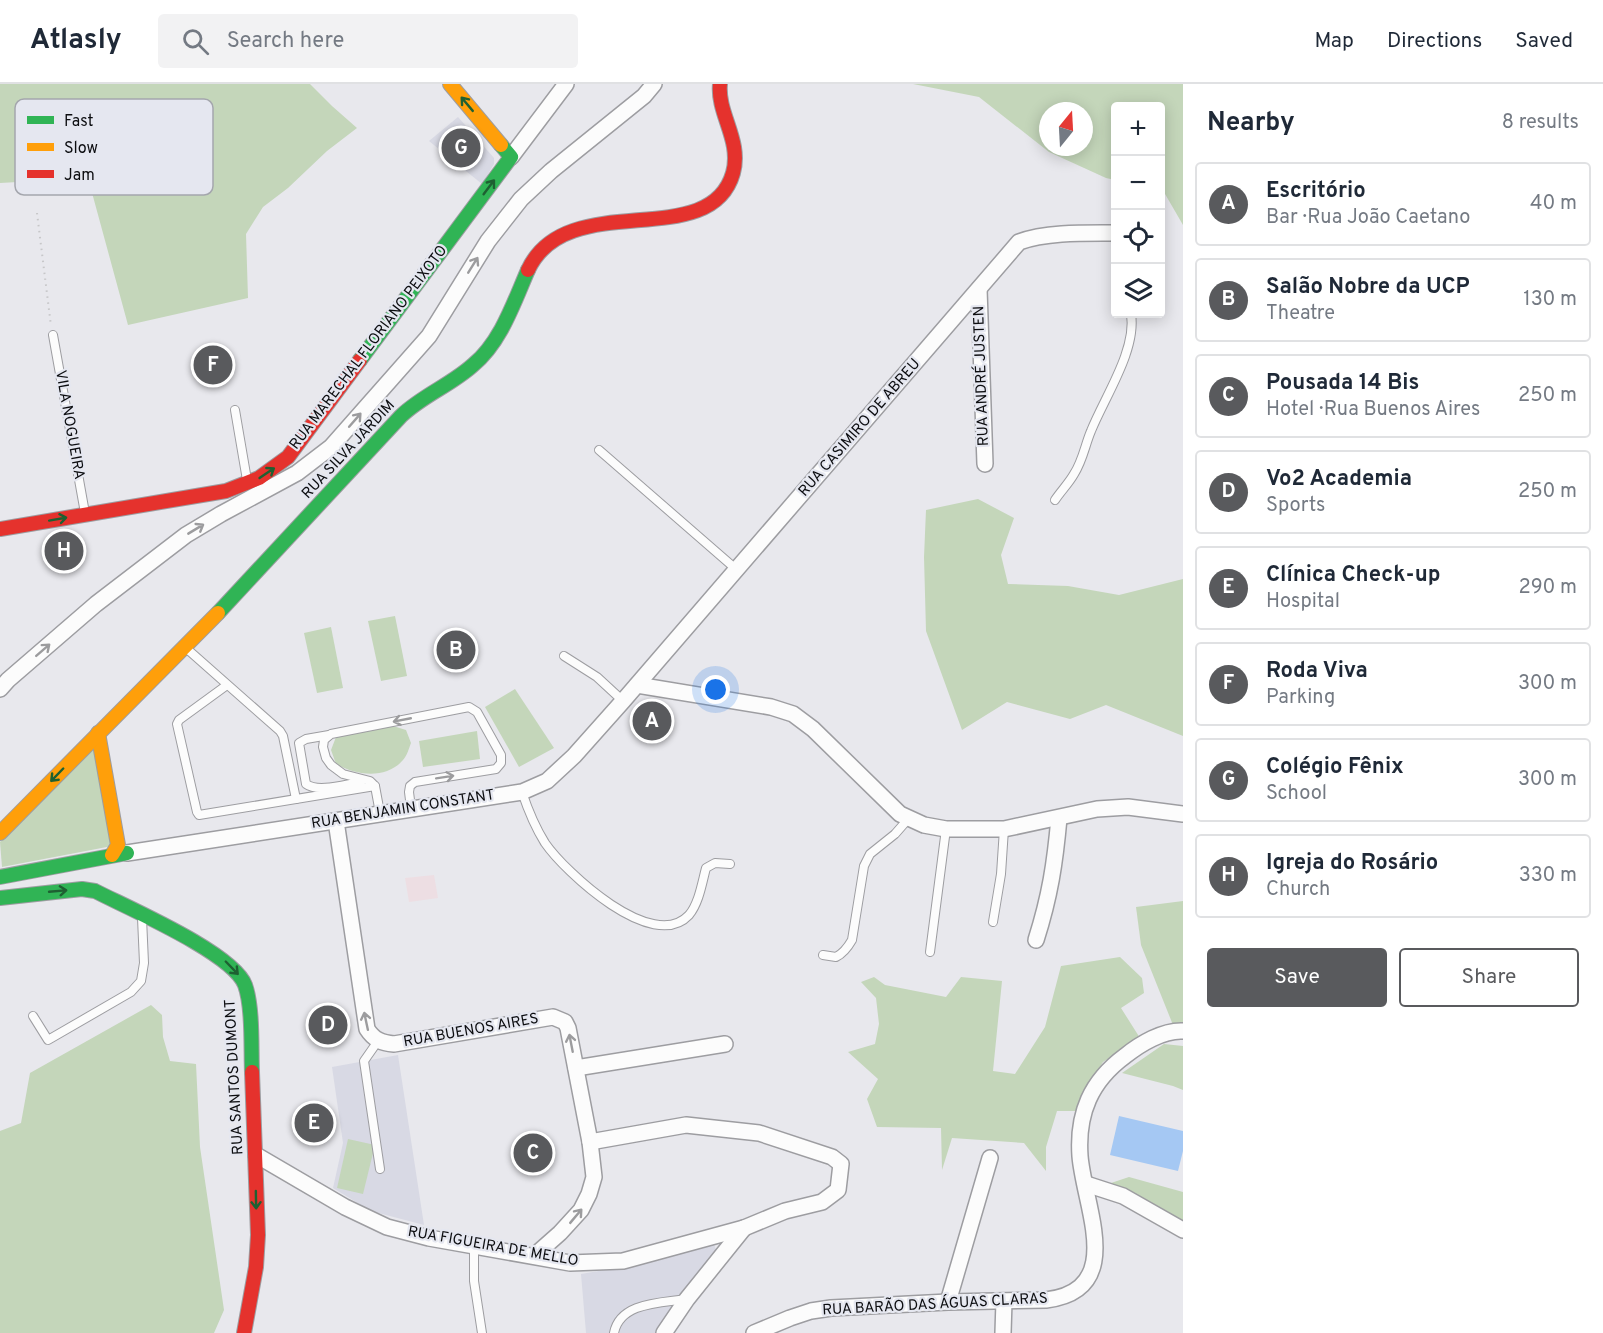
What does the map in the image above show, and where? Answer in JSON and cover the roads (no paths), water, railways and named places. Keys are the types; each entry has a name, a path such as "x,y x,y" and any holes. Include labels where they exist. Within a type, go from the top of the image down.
{"main road":[{"path":"450,84 511,157"},
{"name":"RUA SILVA JARDIM","path":"0,833 266,563 382,435 417,402 478,361 496,338 532,261 541,248 568,230 685,214 704,207 724,192 734,172 735,148 719,99 720,84"},
{"name":"RUA MARECHAL FLORIANO PEIXOTO","path":"0,529 226,491 247,485 268,474 294,448 511,157"},
{"path":"0,877 119,851 98,733"},
{"name":"RUA SANTOS DUMONT","path":"0,898 82,889 95,891 212,951 233,968 245,984 249,1004 256,1155 256,1267 244,1333"}],"street":[{"name":"RUA MARECHAL FLORIANO PEIXOTO","path":"511,157 566,84"},
{"path":"0,689 96,604 186,535 297,473 331,447 429,336 488,241 521,199 551,171 644,96 654,84"},
{"name":"RUA CASIMIRO DE ABREU","path":"637,685 1019,242 1076,233 1111,234"},
{"name":"RUA ANDRÉ JUSTEN","path":"979,289 985,464"},
{"path":"637,685 771,707 793,714 813,729 900,814 924,825 946,829 1004,829 1097,809 1128,807 1183,814"},
{"name":"RUA BENJAMIN CONSTANT","path":"119,851 522,792 547,781 574,756 637,685"},
{"path":"1036,940 1055,868 1059,818"},
{"path":"336,821 367,1029 378,1041"},
{"name":"RUA BUENOS AIRES","path":"378,1041 394,1044 553,1017 565,1022 590,1142 594,1177 581,1210 534,1257"},
{"name":"RUA BARÃO DAS ÁGUAS CLARAS","path":"754,1333 811,1311 851,1306 1060,1298 1073,1293 1085,1284 1096,1259 1080,1156 1085,1107 1092,1090 1111,1066 1127,1054 1157,1036 1183,1031"},
{"path":"576,1068 725,1044"},
{"name":"RUA FIGUEIRA DE MELLO","path":"256,1155 336,1202 387,1227 429,1238 570,1263 623,1261 744,1228 785,1210 822,1202 838,1190 841,1164 832,1157 759,1133 686,1125 590,1142"},
{"path":"948,1302 990,1158"},
{"path":"1086,1184 1123,1197 1183,1230"},
{"path":"664,1333 687,1299 744,1228"},
{"path":"1003,1333 1004,1301"}],"lane":[{"path":"1055,500 1075,473 1091,431 1111,390 1127,349 1131,318"},
{"name":"VILA NOGUEIRA","path":"53,335 85,514"},
{"path":"235,410 247,485"},
{"path":"599,450 737,570"},
{"path":"185,647 280,731 296,799"},
{"path":"564,656 597,677 623,701"},
{"path":"227,685 178,720 177,724 199,815 296,799 373,783"},
{"path":"373,783 319,788 309,786 306,784 299,743 306,739 469,707 477,711 501,755 501,763 496,769 415,782 410,786 409,792 411,808"},
{"path":"330,734 324,740 323,747 331,765 343,774 373,783"},
{"path":"373,783 380,813"},
{"path":"522,792 528,810 545,843 563,864 596,895 633,918 658,925 677,924 688,916 696,903 706,868 715,863 730,864"},
{"path":"823,955 836,957 842,954 852,940 864,866 870,854 895,834 909,818"},
{"path":"930,952 946,829"},
{"path":"993,922 1001,874 1004,829"},
{"path":"33,1016 48,1040 131,992 141,981 144,963 142,915"},
{"path":"378,1041 364,1061 380,1169"},
{"path":"474,1245 474,1281 482,1333"},
{"path":"614,1333 616,1324 630,1311 645,1304 687,1299"}],"water":[{"path":"1119,1116 1183,1131 1183,1151 1178,1171 1110,1155"}],"place":[{"name":"Colégio Fênix","path":"461,148"},
{"name":"Roda Viva","path":"213,365"},
{"name":"Igreja do Rosário","path":"64,551"},
{"name":"Salão Nobre da UCP","path":"456,650"},
{"name":"Escritório","path":"652,721"},
{"name":"Vo2 Academia","path":"328,1025"},
{"name":"Clínica Check-up","path":"314,1123"},
{"name":"Pousada 14 Bis","path":"533,1153"}]}
